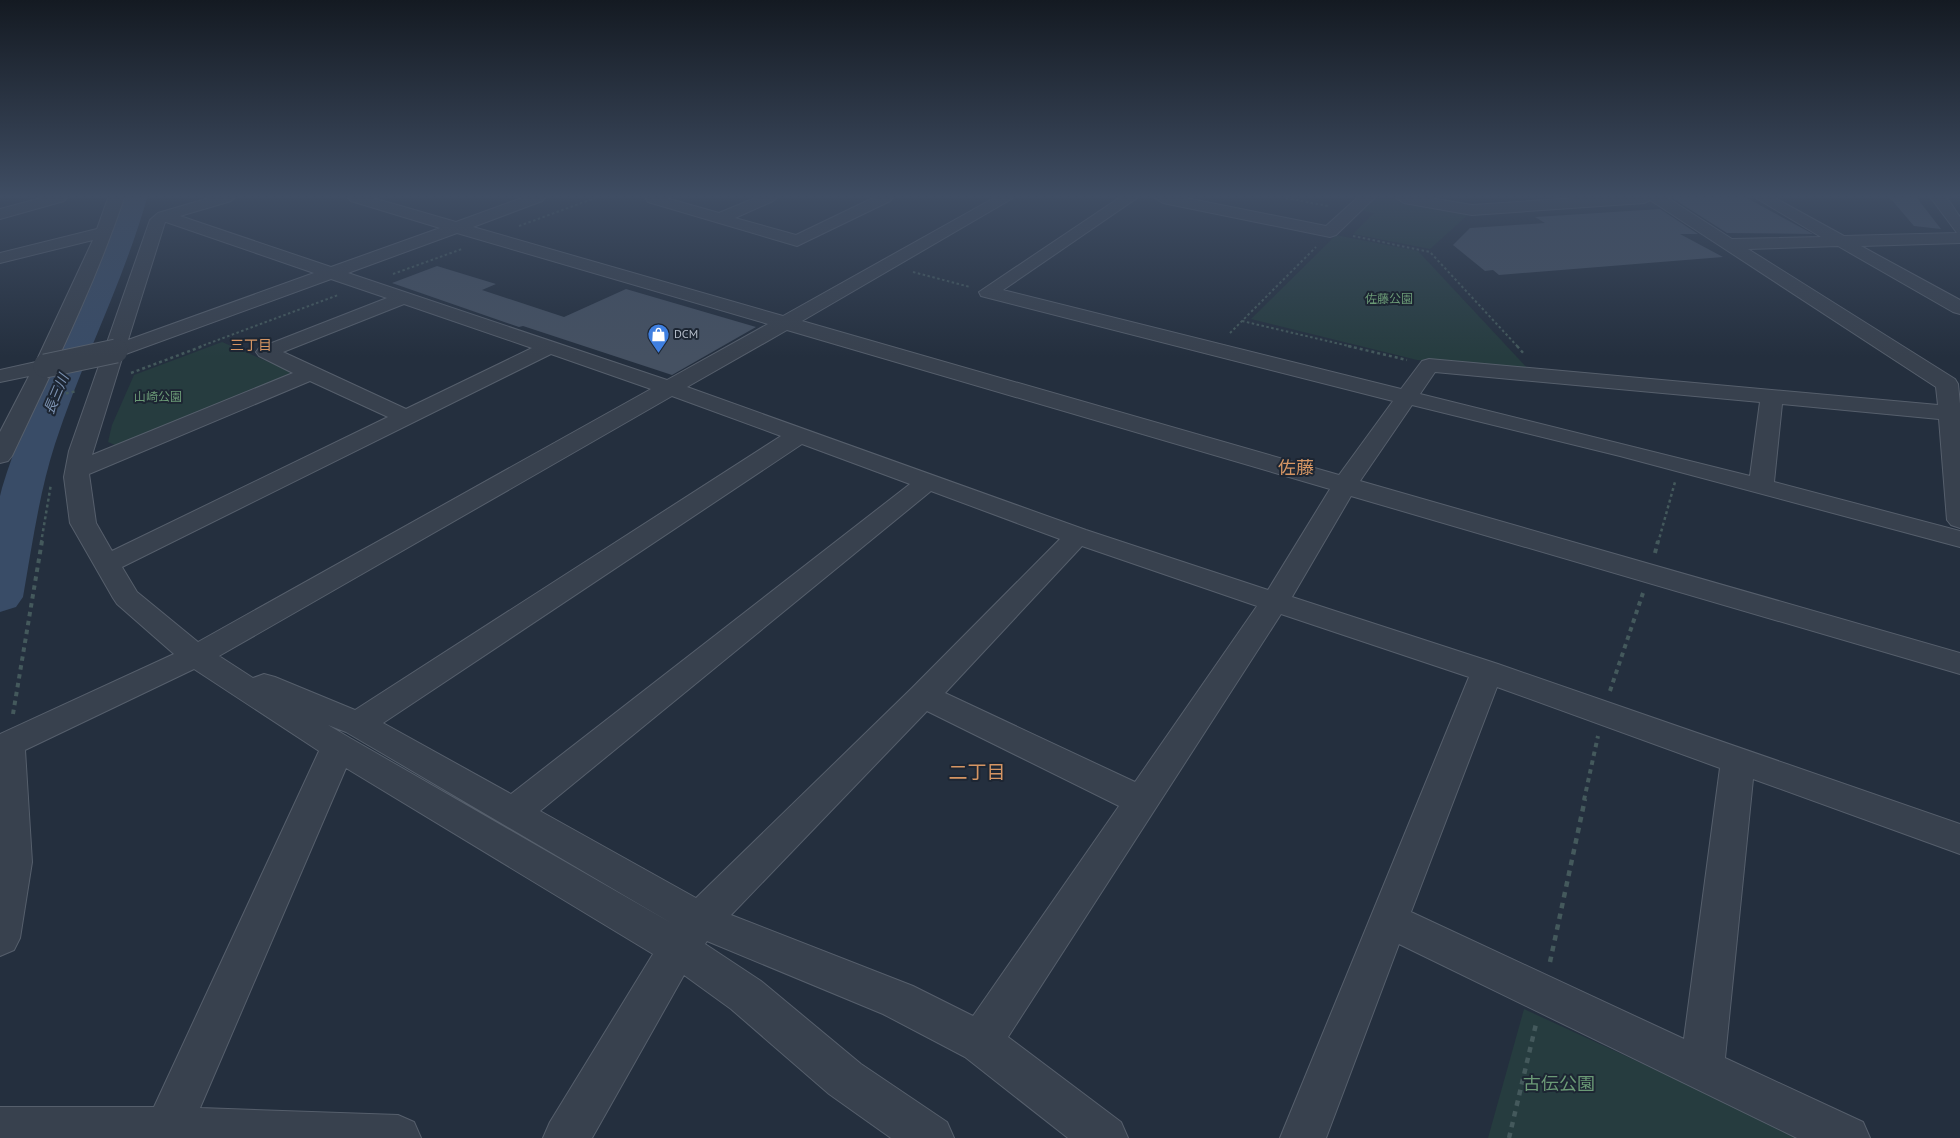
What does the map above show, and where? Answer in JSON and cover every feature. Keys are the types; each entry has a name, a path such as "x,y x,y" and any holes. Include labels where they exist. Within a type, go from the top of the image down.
{"street":[{"path":"6,256 26,251"},
{"path":"0,456 45,366 96,251"},
{"path":"148,251 81,451 77,470 78,499 83,523 127,598 196,656 348,736 689,934 898,1000 980,1042 1105,1138"},
{"path":"268,251 672,389 1077,536 1274,603 1487,672 1960,838"},
{"path":"0,376 116,351 389,251"},
{"path":"539,251 1960,664"},
{"path":"0,938 13,862 4,746 196,656 672,389 912,251"},
{"path":"988,292 1049,251"},
{"path":"1739,251 1947,384 1955,412 1960,520"},
{"path":"1859,251 1960,308"},
{"path":"988,292 1680,465 1960,539"},
{"path":"403,298 266,352 407,418"},
{"path":"106,564 548,348"},
{"path":"980,1042 1274,603 1345,485 1405,397 1430,365 1955,412"},
{"path":"77,470 311,373"},
{"path":"1762,486 1772,396"},
{"path":"167,1130 348,736 799,435"},
{"path":"512,813 928,482"},
{"path":"566,1138 689,934 924,696 1077,536"},
{"path":"1304,1138 1487,672"},
{"path":"924,696 1141,800"},
{"path":"348,736 512,813 689,934 746,995 845,1079 931,1138"},
{"path":"1702,1069 1738,759"},
{"path":"1390,921 1847,1138"},
{"path":"0,1130 167,1130 398,1138"}],"path":[{"path":"104,382 456,251"},
{"path":"1214,349 1311,251"},
{"path":"1426,251 1430,252 1530,359"},
{"path":"888,265 988,292"},
{"path":"1242,321 1430,365"},
{"path":"1509,1138 1543,994 1603,712 1649,574 1680,465"}],"green space":[{"name":"佐藤公園","path":"1320,251 1418,251 1528,369 1417,360 1251,319"},
{"name":"山崎公園","path":"222,342 290,371 289,375 130,440 115,445 108,442 112,425 134,375"},
{"name":"古伝公園","path":"1524,1009 1803,1138 1488,1138"}],"building":[{"path":"1461,251 1712,251 1723,257 1499,275 1493,270 1485,271"},
{"name":"DCM","path":"437,266 496,284 482,290 564,317 626,289 756,327 672,375 523,326 519,327 392,283"}],"waterway":[{"name":"長三川","path":"0,597 17,509 35,445 117,251"}],"place":[{"name":"DCM","path":"658,353"}],"district":[{"name":"三丁目","path":"251,345"},
{"name":"佐藤","path":"1296,468"},
{"name":"二丁目","path":"977,772"}]}
